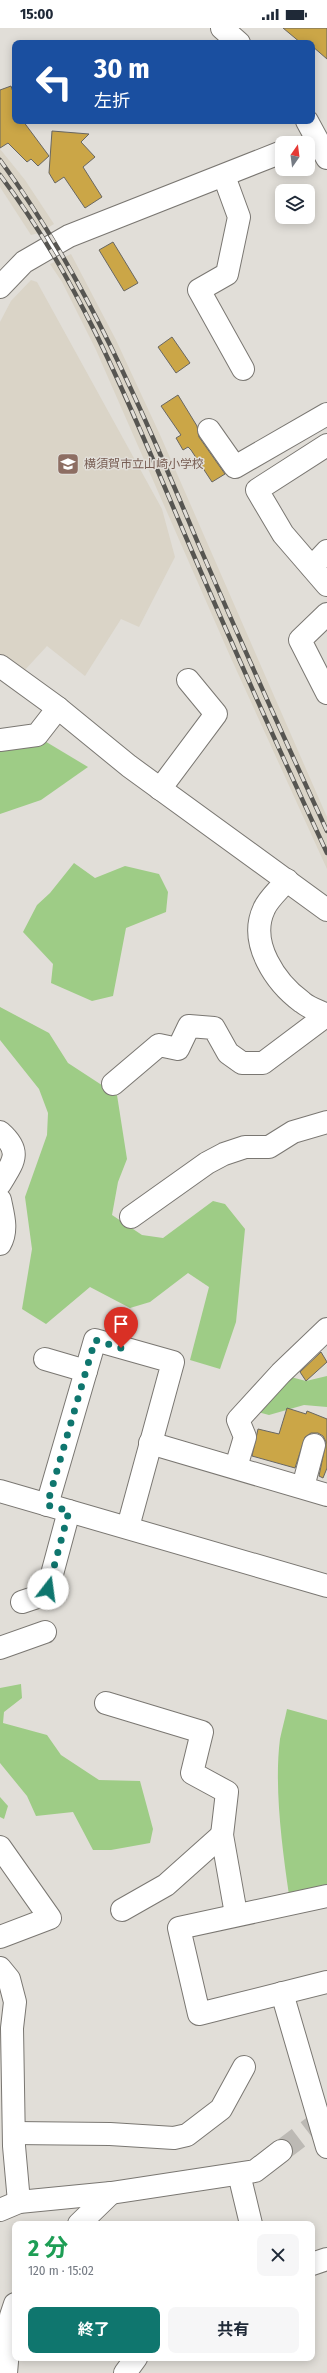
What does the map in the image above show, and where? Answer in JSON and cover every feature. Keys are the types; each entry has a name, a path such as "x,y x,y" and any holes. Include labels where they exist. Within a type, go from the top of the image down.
{"street":[{"path":"222,28 236,40"},
{"path":"314,134 327,158"},
{"path":"0,287 24,262 69,236 275,155"},
{"path":"224,176 239,217 228,274 199,290 243,369"},
{"path":"209,430 235,467 327,414"},
{"path":"327,445 257,490 283,534 327,585"},
{"path":"312,567 327,551"},
{"path":"327,614 300,640 327,693"},
{"path":"0,666 58,708 160,789 327,910"},
{"path":"160,789 216,714 188,680"},
{"path":"0,740 37,735 58,708"},
{"path":"113,1084 159,1045 178,1049 189,1026 214,1028 228,1053 242,1063 263,1063 327,1015 303,1004 282,985 269,964 259,937 264,909 287,880"},
{"path":"131,1217 207,1163 224,1154 245,1147 269,1147 294,1132 327,1122"},
{"path":"0,1132 10,1140 14,1157 12,1167 0,1184"},
{"path":"0,1200 4,1220 4,1238 0,1244"},
{"path":"236,1467 245,1437 238,1420 281,1373 327,1329"},
{"path":"47,1505 95,1340 173,1362 128,1527"},
{"path":"45,1359 86,1371"},
{"path":"150,1443 236,1467 327,1495"},
{"path":"303,1488 314,1445"},
{"path":"1,1495 47,1505 128,1527 327,1586"},
{"path":"22,1602 40,1596 48,1589 69,1511"},
{"path":"0,1648 45,1632"},
{"path":"106,1703 202,1732 192,1773 227,1792 222,1835 236,1914"},
{"path":"122,1910 166,1885 222,1835"},
{"path":"0,1847 50,1918 0,1937"},
{"path":"327,1896 236,1914 179,1928 199,2014 327,1982"},
{"path":"0,1968 9,1979 15,2002 12,2028 9,2141 10,2206 111,2193 254,2171 281,2151"},
{"path":"282,1993 327,2147"},
{"path":"9,2141 110,2134 174,2138 187,2135 221,2109 244,2067"},
{"path":"239,2174 249,2221"},
{"path":"82,2221 111,2193"},
{"path":"315,2263 327,2259"},
{"path":"6,2373 12,2313"},
{"path":"125,2373 134,2361"}],"shaded area":[{"path":"0,149 25,180 54,224 39,233 31,235 0,187"},
{"path":"71,254 116,340 161,437 327,817 327,869 230,656 96,350 62,282 50,264"},
{"name":"横須賀市立山崎小学校","path":"31,280 37,282 162,509 175,557 139,627 121,619 85,676 47,646 23,672 0,659 0,322 11,301"}],"green space":[{"path":"43,740 88,767 41,800 0,814 0,743"},
{"path":"74,863 95,878 125,866 159,874 168,892 166,912 126,928 113,996 92,1001 51,983 53,964 23,932 37,905 50,893"},
{"path":"0,1007 49,1033 68,1063 117,1095 127,1159 118,1182 112,1215 142,1235 163,1238 213,1201 225,1204 245,1229 236,1322 220,1369 190,1360 209,1287 188,1273 150,1302 130,1308 90,1287 46,1324 22,1309 32,1249 25,1197 47,1135 48,1113 39,1089 0,1040"},
{"path":"287,1376 306,1381 327,1376 327,1407 304,1405 269,1415 254,1411"},
{"path":"21,1684 22,1698 4,1712 3,1723 47,1735 61,1755 99,1780 140,1781 153,1829 150,1843 111,1850 93,1850 73,1812 36,1816 27,1796 0,1763 0,1688"},
{"path":"287,1709 327,1720 327,1885 289,1895 281,1837 278,1796 278,1757 280,1739"},
{"path":"0,1797 8,1806 4,1819 0,1817"}],"building":[{"path":"283,28 327,28 327,59 315,49 315,40 297,40"},
{"path":"11,86 12,124 25,124 49,156 38,166 31,159 27,162 8,143 0,148 0,90"},
{"path":"52,131 89,134 81,142 95,157 83,167 102,197 85,208 64,177 55,183 49,173"},
{"path":"113,242 138,283 124,291 99,250"},
{"path":"172,337 190,363 176,373 158,347"},
{"path":"178,395 197,426 199,437 225,474 212,482 191,450 188,447 183,450 176,438 181,435 161,406"},
{"path":"321,1352 327,1362 306,1381 300,1372"},
{"path":"287,1408 306,1414 307,1411 327,1419 327,1468 323,1478 319,1476 326,1442 323,1436 318,1433 311,1433 305,1437 295,1468 252,1456 258,1429 279,1434"}],"tunnel":[{"path":"281,2151 327,2116"}],"railway":[{"path":"0,160 31,205 59,250 86,298 110,346 156,444 246,652 327,831"},
{"path":"0,175 30,218 58,263 107,356 241,663 327,853"}],"place":[{"name":"横須賀市立山崎小学校","path":"68,464"}],"route":[{"path":"48,1589 69,1511 47,1505 95,1340 121,1348"}]}
